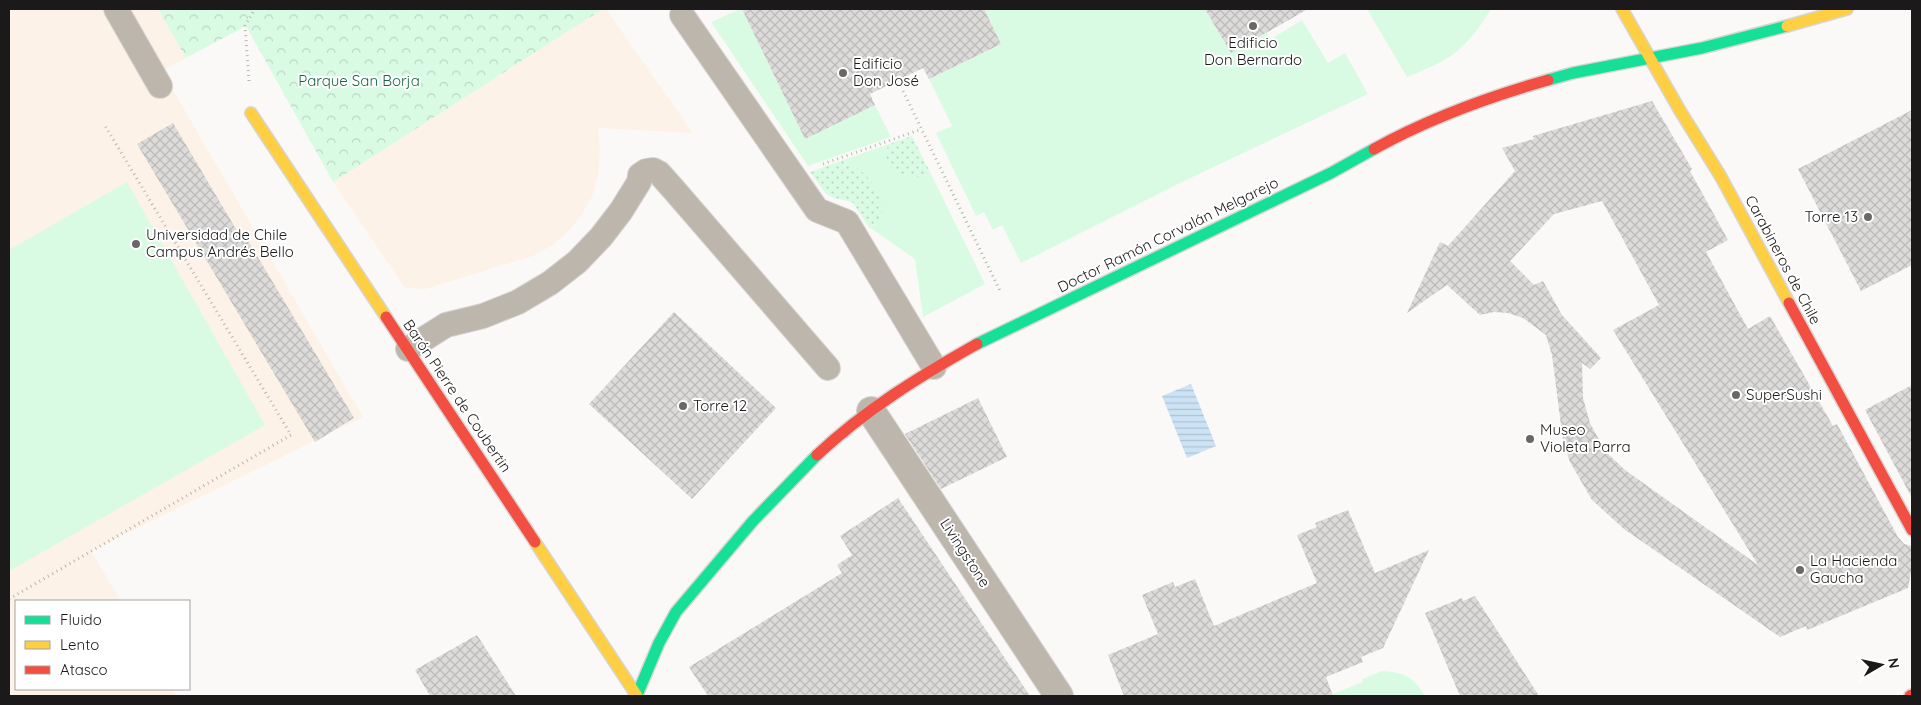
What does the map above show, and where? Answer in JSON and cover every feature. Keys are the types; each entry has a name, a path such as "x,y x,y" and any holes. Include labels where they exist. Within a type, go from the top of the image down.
{"main road":[{"name":"Carabineros de Chile","path":"1622,9 1649,58 1721,177 1912,530"},
{"name":"Doctor Ramón Corvalán Melgarejo","path":"637,696 651,659 668,624 768,502 810,461 871,411 894,393 934,368 1016,324 1331,173 1386,142 1444,116 1503,93 1573,74 1702,48 1846,9"},
{"name":"Barón Pierre de Coubertin","path":"251,113 637,696"}],"street":[{"name":"Livingstone","path":"871,411 1059,696"}],"lane":[{"path":"116,9 160,86"},
{"path":"682,14 817,210 847,222 934,368"},
{"path":"408,350 446,325 492,312 518,302 550,282 577,262 601,238 639,182 640,175 646,171 653,170 675,191 828,368"}],"path":[{"path":"251,113 246,26 255,9"},
{"path":"903,91 1016,324"},
{"path":"9,599 291,435 104,124"},
{"path":"792,175 922,129"}],"shaded area":[{"name":"Universidad de Chile Campus Andrés Bello","path":"9,9 158,9 186,58 162,71 363,417 91,551 120,600 15,600 15,690 174,690 177,696 9,696"},
{"path":"603,9 606,9 693,133 598,128 600,152 598,175 592,197 580,217 567,233 551,246 533,256 425,289 405,288 333,182"}],"green space":[{"name":"Parque San Borja","path":"158,9 603,9 333,182 246,26 186,58"},
{"path":"742,9 805,139 875,105 891,137 808,166 711,22"},
{"path":"984,9 1205,9 1231,53 1267,33 1271,39 1302,20 1328,63 1345,53 1368,94 1182,182 1021,263 1002,225 993,230 984,212 976,216 936,133 952,126 929,79 1001,44"},
{"path":"1367,9 1491,9 1482,24 1457,51 1439,63 1407,77"},
{"path":"912,136 931,174 922,177 906,176 895,170 888,161 886,156 889,144"},
{"path":"889,144 887,155 891,166 901,174 919,177 931,174 985,284 923,317 915,259 869,227 875,225 857,168 843,160"},
{"path":"843,160 866,176 880,198 882,212 880,218 869,227 852,202 826,194 810,172"},
{"path":"127,182 265,425 9,571 9,250"},
{"path":"1382,671 1402,674 1408,677 1417,684 1425,696 1327,696 1363,682 1362,679"}],"water":[{"path":"1191,384 1216,446 1187,458 1162,396"}],"building":[{"name":"Edificio Don José","path":"742,9 984,9 1001,44 929,79 923,68 870,94 875,105 805,139"},
{"name":"Edificio Don Bernardo","path":"1205,9 1308,9 1231,53"},
{"path":"1652,101 1692,169 1690,171 1728,240 1706,252 1748,329 1770,316 1833,426 1837,424 1898,537 1904,544 1912,546 1912,567 1908,588 1807,630 1806,626 1780,637 1624,529 1592,500 1570,462 1563,441 1552,355 1546,335 1523,318 1508,313 1494,312 1480,315 1447,285 1407,313 1440,242 1448,246 1515,171 1502,148 1534,139 1533,136","holes":["1602,201 1659,305 1613,330 1758,565 1625,470 1605,451 1590,423 1583,398 1582,363 1590,369 1601,358 1562,315 1543,281 1534,285 1510,261 1554,214"]},
{"name":"Torre 13","path":"1912,110 1912,265 1861,291 1798,169"},
{"path":"173,123 243,241 247,239 354,418 315,442 137,144"},
{"name":"Torre 12","path":"674,312 776,408 692,499 589,404"},
{"path":"1912,385 1912,498 1865,410"},
{"path":"978,398 1007,457 941,489 905,434"},
{"path":"898,498 1030,696 708,696 689,667 842,573 837,565 852,555 840,536"},
{"path":"1348,510 1375,573 1429,550 1383,648 1361,657 1363,662 1326,677 1333,696 1124,696 1108,655 1158,634 1142,595 1173,582 1175,587 1195,579 1214,626 1317,583 1297,535 1317,527 1315,523"},
{"path":"1475,596 1539,696 1460,696 1425,613 1462,598 1463,601"},
{"path":"477,635 516,696 430,696 415,670"}],"traffic: fast":[{"path":"1548,80 1573,73 1702,48 1787,26"},
{"path":"977,344 1331,173 1374,149"},
{"path":"637,695 659,643 676,612 753,521 817,455"}],"traffic: slow":[{"path":"1622,9 1679,109 1721,177 1789,303"},
{"path":"1787,26 1847,9"},
{"path":"251,113 386,317"},
{"path":"535,542 637,696"}],"traffic: jam":[{"path":"1374,149 1416,128 1459,110 1548,80"},
{"path":"1789,303 1912,530"},
{"path":"386,317 535,542"},
{"path":"817,455 854,423 894,395 977,344"}],"place":[{"name":"Edificio Don Bernardo","path":"1253,26"},
{"name":"Edificio Don José","path":"843,73"},
{"name":"Torre 13","path":"1868,217"},
{"name":"Universidad de Chile Campus Andrés Bello","path":"136,244"},
{"name":"SuperSushi","path":"1736,395"},
{"name":"Torre 12","path":"683,406"},
{"name":"Museo Violeta Parra","path":"1530,439"},
{"name":"La Hacienda Gaucha","path":"1800,570"}]}
